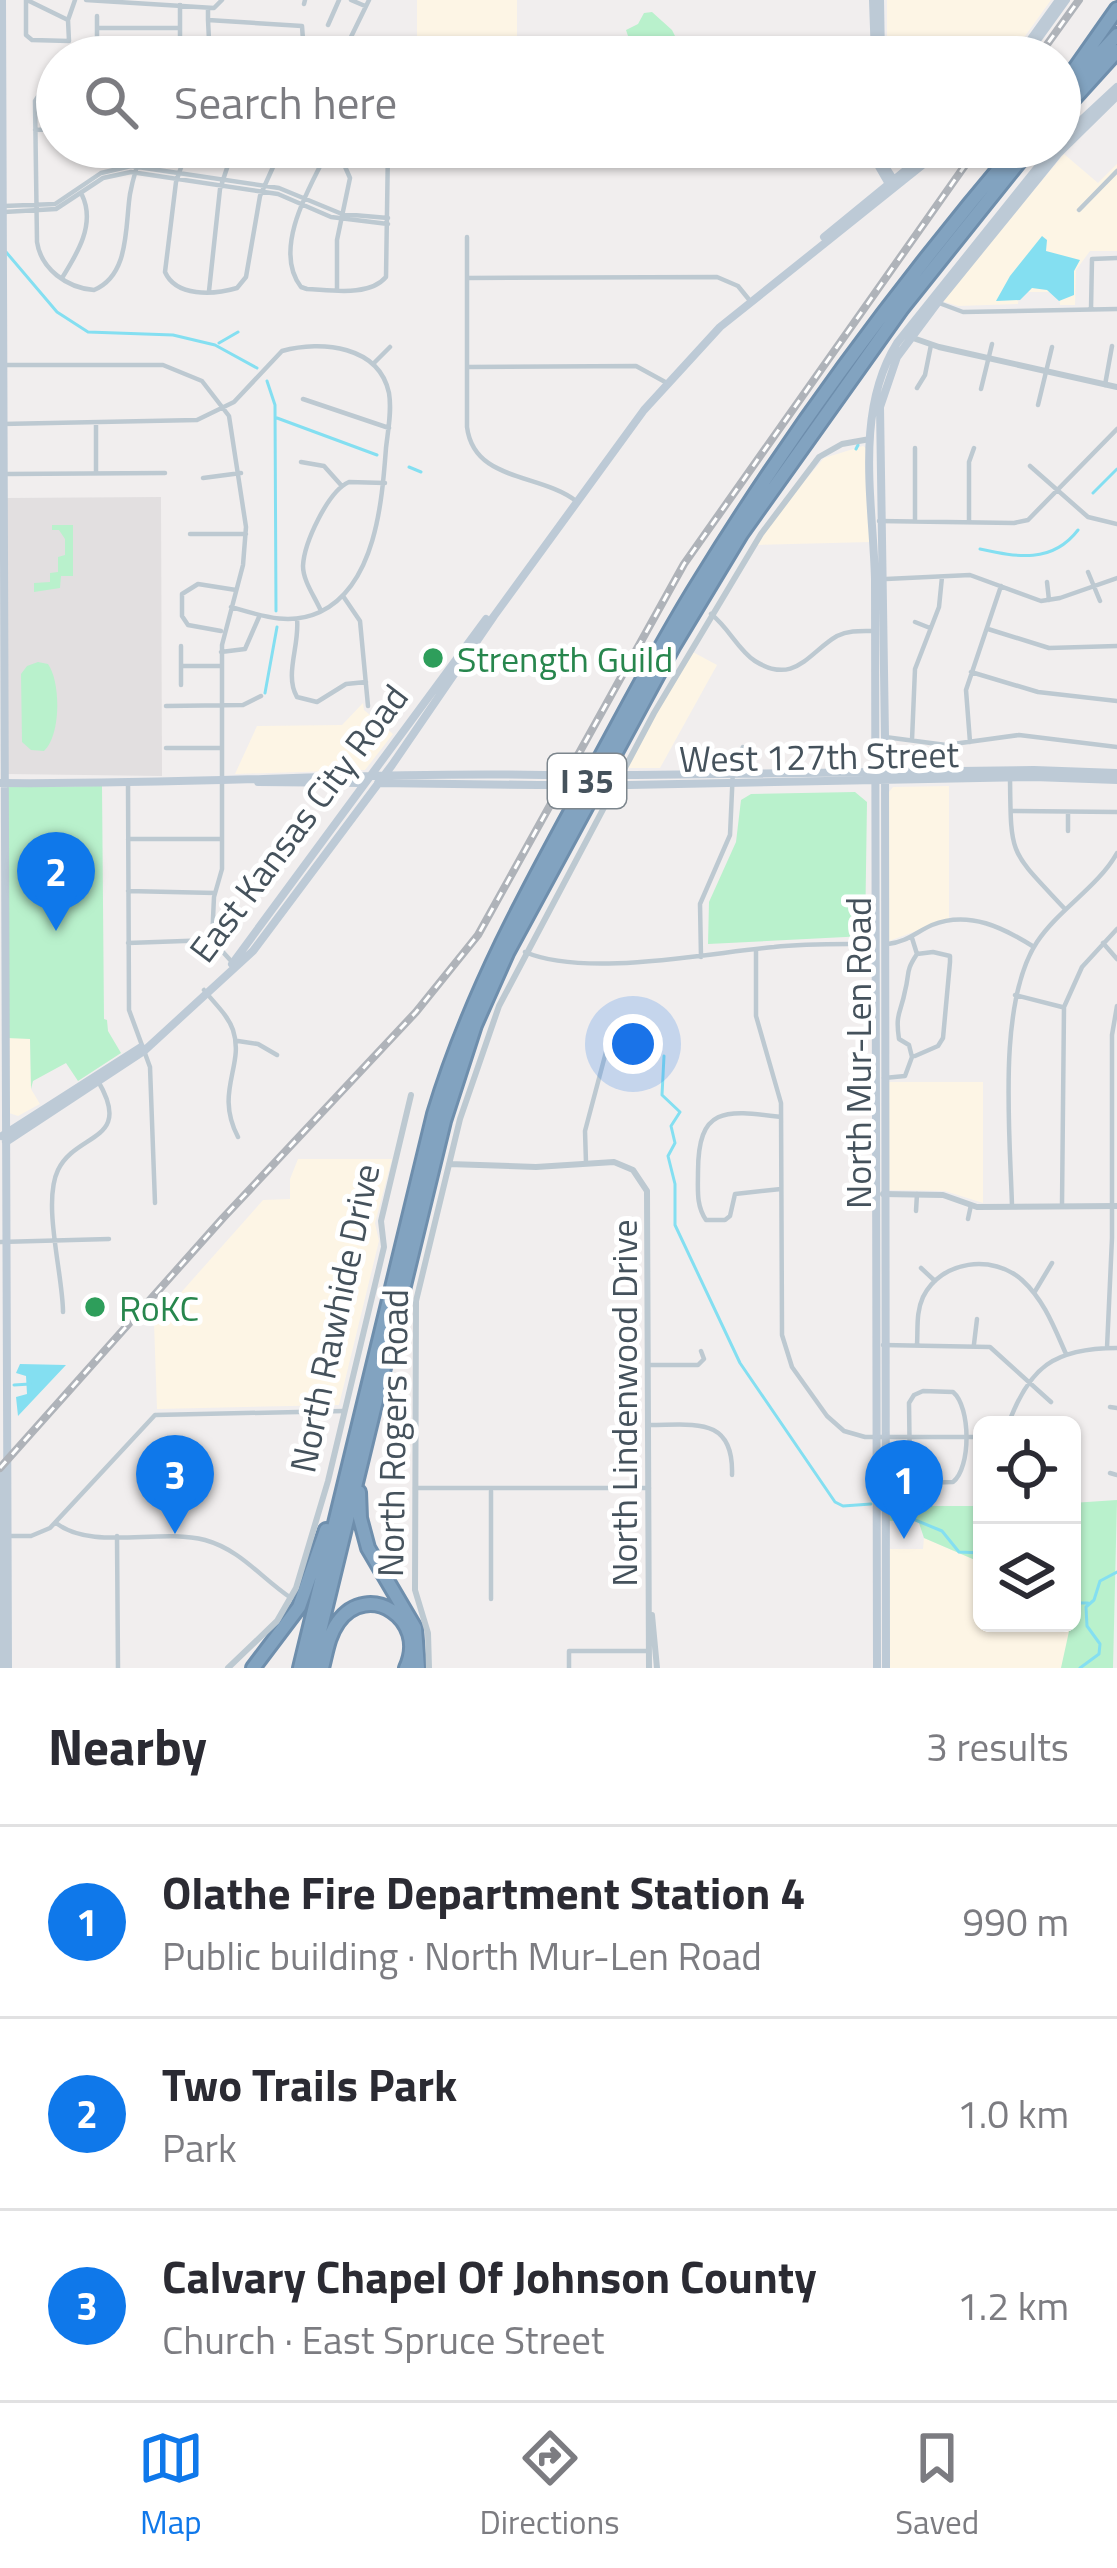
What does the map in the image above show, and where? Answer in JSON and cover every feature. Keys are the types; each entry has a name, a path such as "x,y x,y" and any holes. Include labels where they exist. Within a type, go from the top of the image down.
{"highway":[{"path":"1081,62 1117,10"},
{"path":"1081,71 1117,35"},
{"path":"1081,94 1117,56"},
{"name":"I 35","path":"311,1668 434,1114 498,947 664,641 733,528 896,298 1000,168"},
{"name":"I 35","path":"300,1668 450,1100 475,1025 517,932 674,645 741,535 902,308 1014,168"},
{"path":"255,1667 299,1607 354,1467"},
{"path":"354,1467 363,1534 415,1628 418,1668"},
{"path":"322,1668 340,1619 369,1605 390,1610 406,1624 412,1646 406,1668"}],"main road":[{"path":"2,0 4,1668"},
{"path":"877,0 878,36"},
{"path":"1036,36 1063,0"},
{"path":"1081,121 1117,87"},
{"path":"1081,131 1117,96"},
{"path":"881,168 893,184"},
{"path":"893,184 911,168"},
{"path":"893,184 915,168"},
{"path":"936,298 1038,168"},
{"path":"936,298 1046,168"},
{"name":"East Kansas City Road","path":"234,965 364,783 666,382 750,300 893,184"},
{"name":"North Mur-Len Road","path":"882,1668 879,579 874,439 885,386 908,335 936,298"},
{"name":"East Kansas City Road","path":"3,1140 142,1049 260,944 401,753 575,500"},
{"name":"North Mur-Len Road","path":"879,631 885,737 880,777"},
{"path":"401,753 404,768 427,773"},
{"name":"West 127th Street","path":"220,781 386,773 734,780"},
{"name":"West 127th Street","path":"220,781 629,785 1117,776"},
{"path":"1,783 220,781"},
{"path":"343,783 350,789 350,802"},
{"path":"0,1466 3,1536"}],"street":[{"path":"36,40 26,35 27,0 68,20"},
{"path":"69,36 75,0"},
{"path":"86,0 208,8 220,3"},
{"path":"328,25 339,0"},
{"path":"351,0 367,3 351,36"},
{"path":"180,5 180,36"},
{"path":"208,8 208,36"},
{"path":"97,16 97,36"},
{"path":"208,20 302,26 303,36"},
{"path":"97,28 180,28"},
{"path":"36,106 38,250 62,278 87,290 106,283 124,246 136,170"},
{"path":"181,168 165,272 178,289 230,291 243,282 263,188 272,168"},
{"path":"208,290 226,168"},
{"path":"319,168 301,201 293,247 295,279 304,289 368,289 383,282 388,270 388,168"},
{"path":"337,289 341,217 350,175 346,168"},
{"path":"0,209 61,208 105,171 136,170 263,188 341,217 388,221"},
{"path":"1079,210 1117,171"},
{"path":"62,278 86,228 86,202 80,192"},
{"path":"467,237 468,434 478,456 494,467 560,490 575,500"},
{"path":"1091,309 1092,259 1117,258"},
{"path":"467,278 718,277 738,286 750,300"},
{"path":"936,298 952,310 1117,309"},
{"path":"908,335 988,359 1117,387"},
{"path":"981,389 992,344"},
{"path":"917,388 932,345"},
{"path":"1038,405 1052,346"},
{"path":"1106,385 1112,346"},
{"path":"373,364 390,347"},
{"path":"1,424 190,422 225,409 273,357 288,349 344,349 373,364 388,388 389,428 385,483 362,564 343,596 321,611 297,619 231,608"},
{"path":"1,365 163,364 202,381 225,409 234,432 246,534 221,652 221,874 212,940 234,965"},
{"path":"467,367 632,366 666,382"},
{"path":"303,399 389,428"},
{"path":"96,423 96,474"},
{"path":"878,521 1028,520 1117,429"},
{"name":"North Rogers Road","path":"429,1668 428,1633 415,1590 414,1312 481,1055 525,952 710,614 814,461 842,444 874,439"},
{"path":"915,448 915,521"},
{"path":"969,523 969,462 974,448"},
{"path":"301,462 324,466 341,485"},
{"path":"1030,466 1088,517 1117,524"},
{"path":"1,474 165,473"},
{"path":"203,478 241,473"},
{"path":"321,611 303,567 328,500 341,485 385,483"},
{"path":"307,523 316,527"},
{"path":"190,534 246,534"},
{"path":"915,568 915,578"},
{"path":"1088,572 1100,601"},
{"path":"912,740 913,682 940,600 942,575"},
{"path":"879,579 970,575 1029,599 1049,600 1117,578"},
{"path":"1047,582 1049,600"},
{"path":"224,632 188,625 182,616 182,594 198,584 236,590"},
{"path":"970,742 965,704 971,672 1001,586"},
{"path":"343,596 360,621 368,706"},
{"path":"710,614 752,658 784,669 810,660 840,635 879,631"},
{"path":"221,652 245,649 259,616"},
{"path":"297,619 298,642 290,680 297,697 316,702 346,684 366,682"},
{"path":"915,622 930,628"},
{"path":"986,629 1048,648 1117,646"},
{"path":"181,646 181,685"},
{"path":"181,666 220,666"},
{"path":"971,672 1038,692 1117,701"},
{"path":"166,706 243,705 261,696"},
{"path":"885,737 946,745 1002,736 1117,747"},
{"path":"1002,736 1003,747"},
{"path":"701,957 700,904 730,835 734,780 743,747"},
{"path":"166,748 221,748"},
{"path":"1010,775 1011,836 1017,857 1064,909"},
{"path":"128,783 129,1010 151,1072 155,1203"},
{"path":"1010,811 1117,812"},
{"path":"1068,812 1068,831"},
{"path":"128,839 221,839"},
{"path":"1012,1206 1015,995 1034,947 1117,853"},
{"path":"128,891 215,893"},
{"path":"525,952 545,961 701,957 756,949 880,944 912,938 942,922 989,922 1034,947"},
{"path":"1062,1206 1064,1007 1078,973 1117,929"},
{"path":"912,938 917,954"},
{"path":"128,943 212,940"},
{"path":"1103,943 1117,958"},
{"path":"756,949 756,1016 779,1087 785,1355 835,1424 855,1435 973,1437"},
{"path":"912,1057 941,1043 950,962 950,956 942,953 917,954"},
{"path":"880,1078 904,1076 912,1057 909,1045 899,1039 897,1012 906,990 906,970 917,954"},
{"path":"205,992 230,1021 236,1041 228,1106 238,1137"},
{"path":"1015,995 1064,1007"},
{"path":"1107,1348 1115,1206 1112,1024 1117,1006"},
{"path":"236,1041 258,1044 277,1055"},
{"path":"586,1163 585,1131 605,1052"},
{"path":"63,1312 54,1243 57,1172 67,1158 101,1135 109,1121 108,1103 97,1079"},
{"name":"North Rawhide Drive","path":"228,1668 272,1626 291,1598 384,1248 381,1221 411,1095"},
{"path":"781,1117 728,1114 710,1120 699,1137 699,1204 706,1220 724,1220 730,1216 735,1194 781,1189"},
{"name":"North Lindenwood Drive","path":"449,1164 624,1165 647,1191 653,1668"},
{"path":"880,1194 943,1195 970,1205 1115,1206"},
{"path":"916,1211 917,1194"},
{"path":"968,1219 970,1205"},
{"path":"3,1242 110,1239"},
{"path":"1034,1293 1052,1264"},
{"path":"917,1345 920,1307 935,1281 962,1266 988,1265 1016,1275 1034,1293 1066,1354"},
{"path":"921,1268 935,1281"},
{"path":"974,1344 976,1319"},
{"path":"881,1345 974,1344 994,1349 1051,1402"},
{"path":"1012,1416 1029,1381 1051,1360 1117,1348"},
{"path":"650,1365 698,1365 704,1359 701,1351"},
{"path":"953,1392 961,1400 964,1469 953,1482 913,1479 909,1437 914,1395 953,1392"},
{"path":"3,1536 31,1536 56,1523 155,1415 344,1412"},
{"path":"650,1425 697,1425 715,1430 730,1447 732,1475"},
{"path":"415,1488 650,1487"},
{"path":"490,1488 491,1599"},
{"path":"56,1523 78,1535 183,1536 216,1544 243,1558 291,1598"},
{"path":"117,1536 118,1668"},
{"name":"North Lindenwood Drive","path":"651,1612 653,1668"},
{"path":"569,1668 569,1651 649,1651"}],"shaded area":[{"path":"417,0 517,0 517,36 417,36"},
{"path":"887,0 1051,0 1025,36 887,36"},
{"path":"1117,164 1117,251 1090,251 1076,270 1075,305 1060,305 1059,292 1019,292 1018,304 958,306 942,301 1052,168 1080,168 1098,183"},
{"path":"863,446 867,449 871,542 757,545 824,458"},
{"path":"161,497 162,776 7,774 6,498"},
{"path":"691,651 717,665 660,768 627,768"},
{"path":"363,703 364,710 393,734 365,770 235,774 257,726 342,725"},
{"path":"949,786 949,919 889,941 889,792 893,787"},
{"path":"8,1038 30,1038 31,1089 40,1104 18,1116 9,1113"},
{"path":"889,1082 983,1082 983,1203 945,1191 889,1190"},
{"path":"298,1159 392,1159 375,1223 379,1241 339,1405 157,1409 154,1323 263,1200 290,1199 290,1179"},
{"path":"924,1538 973,1559 973,1632 1070,1632 1061,1668 889,1668 887,1549 923,1549"}],"green space":[{"path":"652,12 675,36 628,36 626,30 638,24 644,13"},
{"path":"52,525 73,525 73,576 61,576 60,588 34,592 34,583 50,582 50,573 58,572 58,557 65,555 65,539"},
{"path":"38,662 48,664 57,695 54,734 44,751 31,750 22,742 21,674"},
{"path":"102,786 104,1019 121,1053 78,1081 66,1063 33,1081 31,1089 30,1039 7,1038 7,787"},
{"path":"855,792 867,802 865,936 708,944 709,902 736,842 741,800 751,794"},
{"path":"1117,1500 1113,1668 1061,1668 1069,1632 1081,1632 1081,1502"},
{"path":"890,1506 973,1506 973,1559 924,1538 918,1520 889,1521"}],"water":[{"path":"1042,236 1047,240 1046,251 1080,260 1074,271 1074,295 1059,301 1047,290 1032,288 1020,300 996,301 1010,276"},
{"path":"20,1364 66,1365 18,1416 16,1397 27,1394 26,1376 16,1373"}],"waterway":[{"path":"6,252 57,312 88,332 173,335 215,345 257,368"},
{"path":"219,343 238,332"},
{"path":"267,381 275,405 276,611"},
{"path":"277,418 377,455"},
{"path":"856,449 858,445"},
{"path":"409,467 421,472"},
{"path":"1093,493 1117,469"},
{"path":"980,549 1045,553 1078,530"},
{"path":"265,693 277,627"},
{"path":"664,1056 662,1095 680,1112 671,1126 675,1143 668,1156 675,1184 675,1225 740,1363 835,1502 871,1504"},
{"path":"14,1385 30,1384"},
{"path":"891,1510 942,1531 959,1552 973,1553"},
{"path":"1080,1668 1099,1654 1100,1644 1087,1626 1086,1607 1094,1600 1100,1581 1117,1572"},
{"path":"1081,1603 1088,1603"}],"railway":[{"path":"1053,36 1079,0"},
{"path":"0,1468 223,1218 416,1012 478,935 684,564 963,168"}],"place":[{"name":"Strength Guild","path":"433,658"},
{"name":"Two Trails Park","path":"56,931"},
{"name":"RoKC","path":"95,1307"},
{"name":"Calvary Chapel Of Johnson County","path":"175,1534"},
{"name":"Olathe Fire Department Station 4","path":"904,1539"}]}
